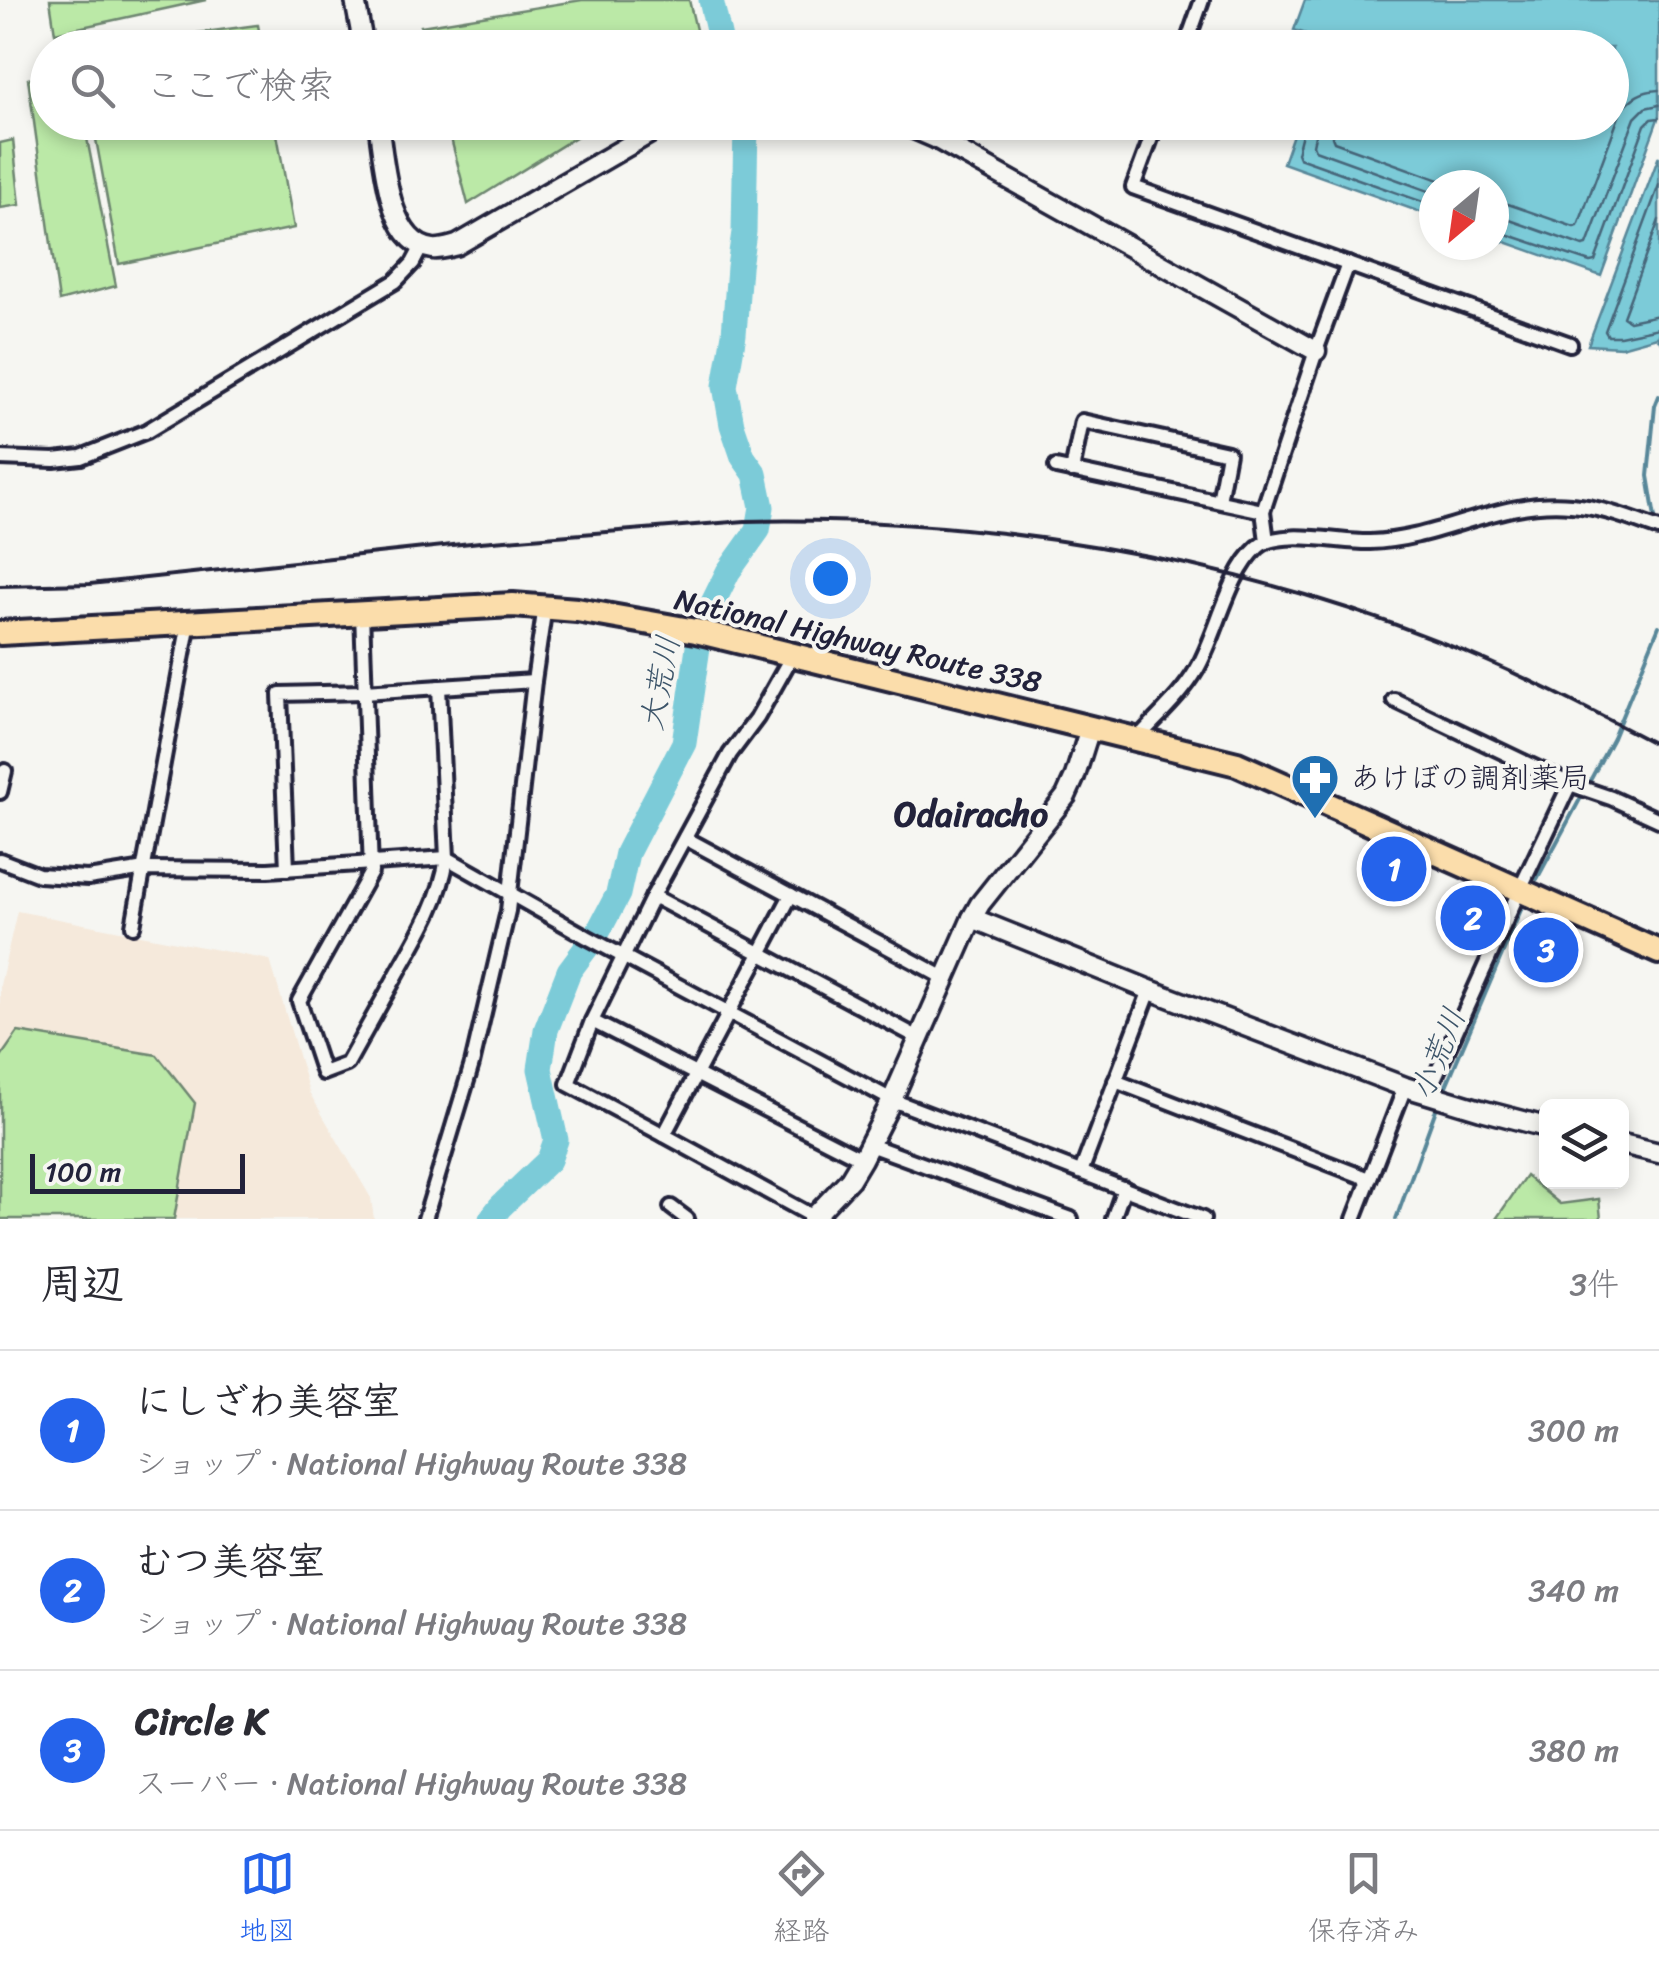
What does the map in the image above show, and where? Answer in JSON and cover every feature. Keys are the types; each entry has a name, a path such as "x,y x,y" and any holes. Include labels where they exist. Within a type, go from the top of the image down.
{"highway":[{"name":"National Highway Route 338","path":"0,632 444,607 545,606 629,618 793,654 1238,764 1659,952"}],"street":[{"path":"356,0 361,30"},
{"path":"1191,30 1202,0"},
{"path":"381,140 394,213 406,235 434,249 457,246 638,140"},
{"path":"939,140 1316,351"},
{"path":"1150,140 1133,187 1570,344"},
{"path":"0,458 81,457 147,431 396,281 422,246"},
{"path":"1267,541 1264,511 1348,264"},
{"path":"1072,471 1082,421 1228,453 1219,501"},
{"path":"1056,467 1264,511"},
{"path":"1138,738 1198,668 1236,576 1267,541 1389,540 1538,504 1573,504 1654,527"},
{"path":"425,1219 472,1064 510,896 545,606"},
{"path":"362,612 371,872 299,1000 324,1073 347,1064 436,899 447,858 439,687"},
{"path":"133,926 189,622"},
{"path":"793,654 757,718 730,754 653,896 592,1021 568,1084 813,1218 850,1178 866,1152 972,918 1066,796 1090,728"},
{"path":"287,868 280,694 534,682"},
{"path":"1394,700 1570,784 1659,820"},
{"path":"0,792 5,770"},
{"path":"1430,1095 1570,784"},
{"path":"684,838 944,978"},
{"path":"0,860 39,875 88,878 144,869 287,868 447,858 510,896 892,1100 1204,1219"},
{"path":"664,1134 790,895"},
{"path":"653,896 919,1038"},
{"path":"972,918 1405,1088 1539,1124"},
{"path":"1081,1172 1150,990"},
{"path":"592,1021 866,1152 1071,1219"},
{"path":"1115,1081 1369,1179"},
{"path":"1354,1219 1405,1088"},
{"path":"1629,1146 1659,1153"},
{"path":"1114,1219 1124,1188"},
{"path":"671,1208 687,1219"}],"shaded area":[{"path":"17,911 270,960 309,1092 371,1198 374,1219 0,1219 0,985"}],"green space":[{"path":"50,0 206,0 69,30 55,30"},
{"path":"582,0 689,0 696,30 422,30 421,26"},
{"path":"257,25 259,30 220,30"},
{"path":"13,140 20,205 0,208 0,143"},
{"path":"37,140 87,140 116,286 59,301"},
{"path":"96,140 278,140 294,228 119,264"},
{"path":"452,140 571,140 468,204"},
{"path":"18,1032 157,1055 195,1103 174,1219 0,1219 0,1058"},
{"path":"1526,1176 1560,1204 1599,1199 1601,1219 1496,1219"}],"water":[{"path":"1305,0 1659,0 1659,116 1601,276 1509,243 1509,170 1419,170 1419,212 1283,163 1291,140 1629,140 1629,30 1294,30"},
{"path":"1659,156 1659,340 1657,337 1621,347 1588,345"}],"waterway":[{"name":"大荒川","path":"711,0 718,30"},
{"name":"大荒川","path":"491,1219 549,1160 556,1140 540,1069 546,1030 569,971 598,932 618,894 627,853 684,743 706,617 728,572 758,530 762,507 755,474 743,457 732,425 725,386 744,232 746,140"},
{"name":"小荒川","path":"1656,524 1648,476 1659,396"},
{"name":"小荒川","path":"1537,879 1613,738 1659,626"},
{"name":"小荒川","path":"1443,1093 1523,905"},
{"name":"小荒川","path":"1396,1219 1439,1101"}],"railway":[{"path":"0,586 90,584 480,542 745,521 834,521 1011,534 1187,564 1358,612 1469,653 1659,746"}],"place":[{"name":"あけぼの調剤薬局","path":"1315,820"},
{"name":"にしざわ美容室","path":"1394,869"},
{"name":"むつ美容室","path":"1473,918"},
{"name":"Circle K","path":"1546,950"}],"district":[{"name":"Odairacho","path":"971,814"}]}
